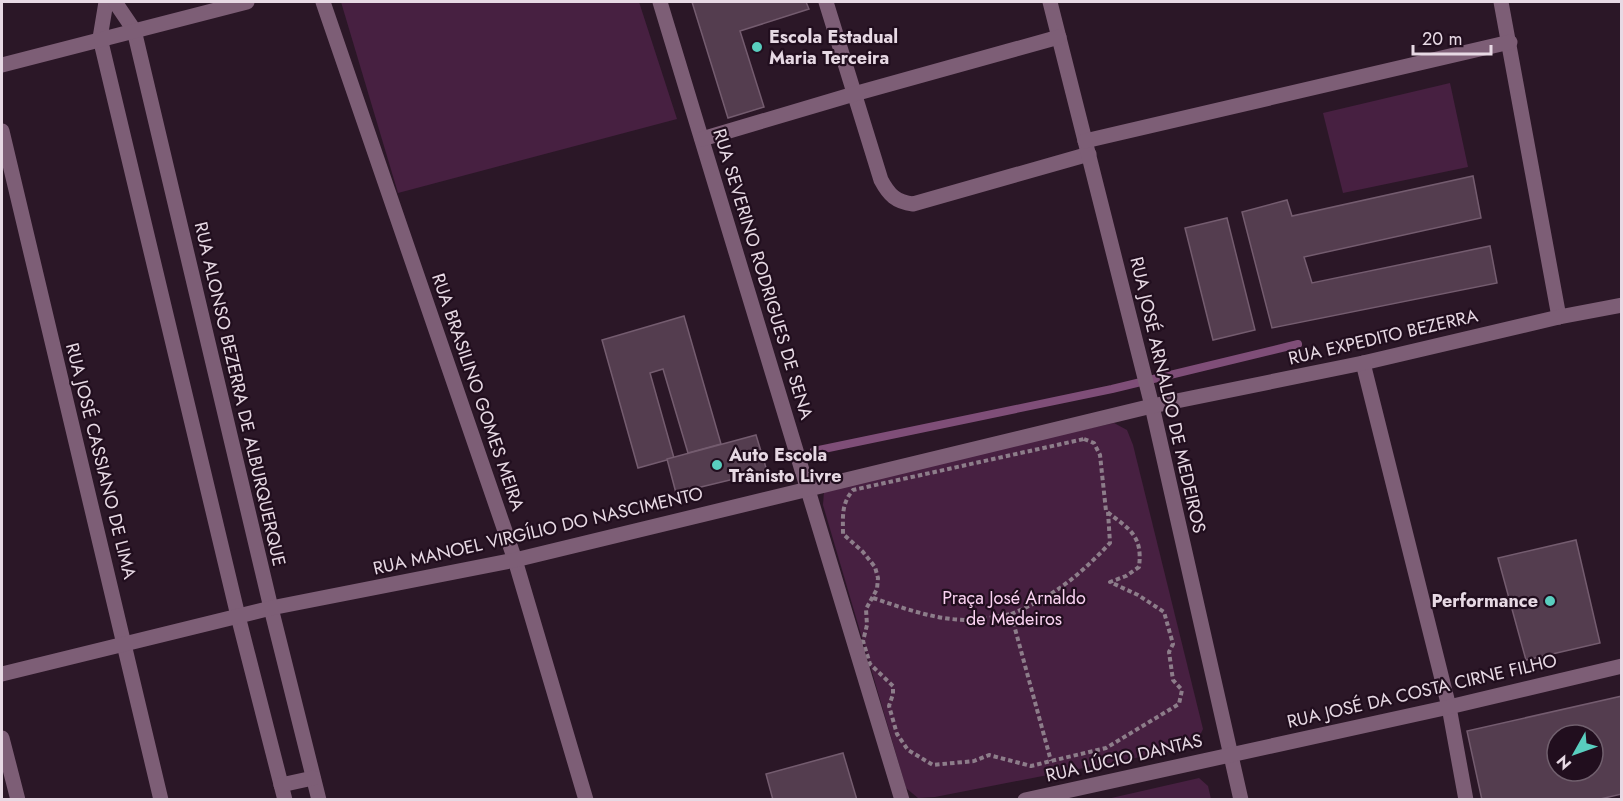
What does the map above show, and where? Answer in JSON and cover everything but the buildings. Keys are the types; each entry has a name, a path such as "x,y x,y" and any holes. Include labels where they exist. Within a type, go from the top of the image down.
{"street":[{"path":"106,2 100,38 238,616 283,792 313,778"},
{"name":"RUA ALONSO BEZERRA DE ALBURQUERQUE","path":"115,2 134,30 271,608 319,800"},
{"path":"2,65 247,2"},
{"name":"RUA BRASILINO GOMES MEIRA","path":"323,2 515,560 586,800"},
{"name":"RUA SEVERINO RODRIGUES DE SENA","path":"660,2 902,800"},
{"path":"826,2 884,186 894,199 913,204 1087,148 1510,42"},
{"name":"RUA JOSÉ ARNALDO DE MEDEIROS","path":"1050,2 1152,406 1241,800"},
{"path":"1501,2 1559,317"},
{"path":"702,139 1059,37"},
{"name":"RUA JOSÉ CASSIANO DE LIMA","path":"2,131 161,800"},
{"path":"1620,305 1622,322"},
{"name":"RUA EXPEDITO BEZERRA","path":"1152,406 1363,363 1620,305"},
{"path":"1363,363 1449,707 1466,800"},
{"name":"RUA MANOEL VIRGÍLIO DO NASCIMENTO","path":"2,674 271,608 515,560 1152,406"},
{"name":"RUA JOSÉ DA COSTA CIRNE FILHO","path":"1231,754 1449,707 1622,666"},
{"path":"2,738 18,800"},
{"name":"RUA LÚCIO DANTAS","path":"1024,800 1231,754"}],"path":[{"path":"873,598 920,613 944,618 975,620 1011,614 1055,593 1079,574 1110,543 1100,455 1094,443 1084,439 854,490 845,499 843,534 863,552 875,567 878,578 873,598 866,609 867,625 863,641 870,664 893,686 893,694 888,706 897,734 908,750 933,765 974,761 989,754 1031,766 1106,748 1172,710 1182,698 1182,690 1173,680 1169,652 1173,644 1164,612 1138,595 1110,582 1126,576 1139,567 1141,550 1131,530 1108,512"},
{"path":"1011,614 1051,762"}],"green space":[{"path":"341,2 639,2 677,119 398,193"},
{"path":"1450,83 1468,167 1343,193 1323,113"},
{"name":"Praça José Arnaldo de Medeiros","path":"1114,423 1127,430 1133,445 1203,729 1197,741 1176,750 935,797 918,798 906,788 823,505 824,491 835,484"},
{"path":"1199,778 1208,786 1211,799 1107,799"}],"waterway":[{"path":"814,451 1112,389 1298,344"}],"place":[{"name":"Escola Estadual Maria Terceira","path":"757,47"},
{"name":"Auto Escola Trânisto Livre","path":"717,465"},
{"name":"Performance","path":"1550,601"}]}
